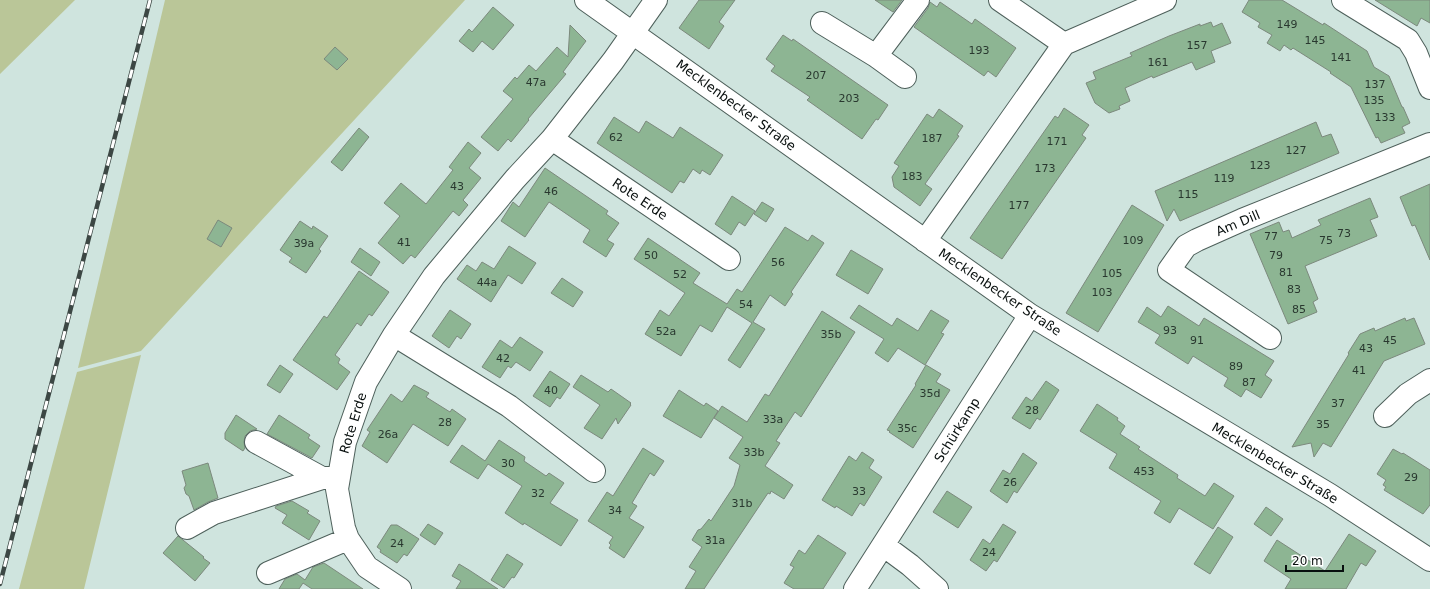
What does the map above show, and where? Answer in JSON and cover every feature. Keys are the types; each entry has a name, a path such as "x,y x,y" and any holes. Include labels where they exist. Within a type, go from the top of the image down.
{"street":[{"name":"Mecklenbecker Straße","path":"586,0 1030,315 1330,495 1430,560"},
{"path":"633,32 656,0"},
{"path":"876,56 918,0"},
{"path":"1000,0 1064,44"},
{"path":"925,241 1064,44 1165,0"},
{"path":"1343,0 1423,50 1430,88"},
{"path":"822,23 876,56 905,77"},
{"name":"Rote Erde","path":"400,589 367,567 348,538 344,528 337,489 330,478 345,442 366,382 394,335 434,276 515,179 552,139 613,61 633,32"},
{"name":"Rote Erde","path":"552,139 729,259"},
{"name":"Am Dill","path":"1270,338 1169,270 1186,246 1242,220 1430,144"},
{"name":"Schürkamp","path":"856,589 1030,315"},
{"path":"394,335 509,406 594,471"},
{"path":"1385,416 1408,394 1430,380"},
{"path":"256,442 330,478"},
{"path":"187,528 214,513 330,478"},
{"path":"268,573 348,538"},
{"path":"883,545 910,565 937,589"}],"green space":[{"path":"0,0 75,0 0,74"},
{"path":"165,0 465,0 141,351 78,368"},
{"path":"141,355 84,589 19,589 77,372"}],"building":[{"path":"699,0 735,0 719,22 724,26 709,49 679,28"},
{"path":"875,0 902,0 893,12"},
{"path":"1249,0 1282,0 1323,25 1324,23 1367,51 1374,67 1389,76 1410,123 1402,127 1405,133 1381,143 1378,137 1376,138 1351,87 1330,73 1331,72 1293,48 1291,50 1284,45 1280,51 1267,43 1272,35 1258,27 1260,23 1242,12"},
{"path":"1375,0 1430,0 1430,23 1421,18 1417,26"},
{"path":"930,2 937,7 940,2 972,24 975,19 1016,48 996,77 988,71 984,76 914,27 928,8"},
{"path":"493,7 514,25 493,50 482,41 473,52 459,41 469,29 472,32"},
{"path":"1211,22 1213,27 1222,23 1231,43 1211,51 1215,62 1196,70 1192,62 1153,78 1152,76 1125,88 1130,101 1119,106 1120,109 1109,113 1095,103 1086,83 1096,79 1093,72 1132,56 1130,53 1169,36 1200,24 1200,26"},
{"path":"570,25 586,41 563,72 566,74 528,119 529,120 511,142 508,139 498,151 481,137 513,99 503,91 515,77 517,79 529,65 536,71 557,47 568,57"},
{"path":"783,35 792,41 793,39 888,105 862,139 807,100 810,97 771,71 775,66 766,59"},
{"path":"335,47 348,59 337,70 324,59"},
{"path":"1064,108 1089,125 1082,135 1086,138 1002,259 970,238 1055,116 1058,118"},
{"path":"939,109 963,126 957,135 959,136 925,184 932,189 920,206 894,187 892,177 899,166 894,163 927,114 933,118"},
{"path":"614,117 639,133 646,121 673,138 680,127 723,155 710,175 702,170 700,174 693,169 684,183 680,181 672,193 597,143"},
{"path":"1316,122 1322,137 1331,134 1339,153 1180,221 1174,209 1167,221 1155,191"},
{"path":"359,128 369,137 342,171 331,162"},
{"path":"468,142 481,153 469,168 481,178 463,200 468,205 459,216 453,211 415,258 411,255 403,264 378,243 400,216 384,203 401,183 426,204 453,170 449,167"},
{"path":"545,168 608,211 606,214 619,223 607,240 614,244 606,257 583,242 590,230 549,202 525,237 501,221 513,202 519,207"},
{"path":"1430,184 1430,260 1415,225 1412,226 1400,197"},
{"path":"732,196 755,211 745,226 739,222 731,235 715,224"},
{"path":"1370,198 1378,217 1370,220 1377,236 1305,266 1318,299 1313,302 1317,312 1288,324 1250,234 1279,222 1283,232 1289,230 1292,238 1321,225 1318,220"},
{"path":"762,202 774,209 766,222 754,214"},
{"path":"1132,205 1164,225 1098,332 1066,313"},
{"path":"218,220 232,228 221,247 207,239"},
{"path":"300,221 312,229 313,226 328,236 319,249 321,251 306,273 289,262 292,258 280,250"},
{"path":"785,227 808,241 812,235 824,243 791,292 793,294 785,306 770,295 753,322 765,329 740,368 728,360 752,323 727,307 712,332 700,325 681,356 645,334 660,310 669,316 685,293 634,259 648,238 700,273 693,283 727,304 737,289 742,292"},
{"path":"509,246 536,263 522,284 508,275 491,302 457,279 467,265 476,271 482,262 494,269"},
{"path":"360,248 380,262 371,276 351,262"},
{"path":"851,250 883,269 868,294 836,275"},
{"path":"359,271 389,292 372,316 369,314 361,326 357,323 335,355 340,359 338,363 350,372 337,390 293,360 324,316 327,318"},
{"path":"562,278 583,292 573,307 551,293"},
{"path":"859,305 892,326 897,318 918,331 931,310 949,321 941,333 944,334 925,365 898,348 888,362 875,353 884,339 850,318"},
{"path":"1168,306 1199,326 1204,318 1274,361 1265,375 1272,380 1261,398 1246,389 1241,397 1224,386 1228,378 1193,356 1188,364 1155,343 1160,335 1138,322 1147,307 1161,317"},
{"path":"450,310 471,324 461,339 457,336 449,348 432,336"},
{"path":"822,311 855,332 801,417 795,412 776,441 780,443 765,466 793,485 784,499 771,491 770,494 768,493 704,589 685,589 696,571 689,567 702,547 692,540 698,530 701,529 709,519 711,521 734,486 740,465 729,458 743,437 714,418 722,406 747,422 765,394 769,396"},
{"path":"1405,318 1406,321 1414,318 1425,344 1384,361 1331,447 1323,443 1314,457 1311,443 1292,447 1360,334 1374,328 1375,331"},
{"path":"520,337 543,352 530,371 516,362 511,368 508,366 500,378 482,367 500,340 512,348"},
{"path":"280,365 293,374 280,393 267,385"},
{"path":"926,365 941,374 936,382 950,390 913,448 887,430 916,385 915,384"},
{"path":"550,371 570,384 560,399 557,397 550,407 533,396"},
{"path":"581,375 608,392 611,389 631,403 618,424 616,418 602,439 584,428 600,405 573,387"},
{"path":"1046,381 1059,390 1040,420 1037,418 1030,429 1012,418 1026,397 1032,401"},
{"path":"414,385 429,393 426,397 450,412 452,409 466,419 448,446 413,424 387,463 362,446 370,432 367,430 391,394 402,402"},
{"path":"679,390 704,406 706,403 718,411 701,438 663,416"},
{"path":"1097,404 1118,418 1117,420 1125,426 1120,434 1140,447 1138,449 1178,475 1177,478 1205,496 1214,483 1234,496 1213,529 1179,508 1170,523 1154,513 1161,501 1109,468 1117,454 1080,431"},
{"path":"236,415 257,429 250,431 245,436 245,448 243,451 225,439 225,433"},
{"path":"279,415 310,435 308,438 320,446 312,458 267,434"},
{"path":"499,440 525,457 524,461 546,476 549,473 564,483 550,503 578,520 561,546 524,523 523,525 505,513 522,486 488,464 478,479 450,462 462,445 485,461"},
{"path":"643,448 664,461 654,476 650,473 632,503 637,506 629,518 644,527 624,558 609,548 611,545 609,543 613,537 588,521 607,492 613,496"},
{"path":"1393,449 1402,454 1403,453 1430,470 1430,505 1423,514 1384,490 1386,487 1383,485 1386,480 1377,474"},
{"path":"862,452 874,460 869,468 882,477 864,506 860,503 852,516 836,506 835,508 822,500 849,456 856,461"},
{"path":"1023,453 1037,463 1017,493 1014,491 1007,503 990,491 1003,470 1010,474"},
{"path":"208,463 218,498 194,510 189,496 186,494 184,488 186,485 182,471"},
{"path":"947,491 972,507 958,528 933,512"},
{"path":"292,501 309,511 307,513 320,521 309,540 282,523 287,515 275,508 276,506"},
{"path":"1266,507 1283,519 1271,536 1254,524"},
{"path":"428,524 443,533 435,545 420,535"},
{"path":"1003,524 1016,532 997,562 994,560 986,571 970,560 983,539 990,544"},
{"path":"391,525 397,525 419,539 407,556 404,554 397,563 380,552 381,550 377,547"},
{"path":"1218,527 1233,537 1210,574 1194,564"},
{"path":"1349,534 1376,551 1366,566 1361,563 1346,589 1285,589 1291,579 1264,561 1277,540 1325,571"},
{"path":"818,535 846,553 823,589 794,589 784,583 794,567 790,565 799,550 805,554"},
{"path":"178,536 210,563 195,581 163,553"},
{"path":"507,554 523,564 514,578 512,577 504,588 491,580"},
{"path":"324,563 363,589 312,589 303,583 299,589 279,589 285,579 297,574 305,580 313,567"},
{"path":"459,564 498,589 456,589 461,581 452,576"}],"railway":[{"path":"0,584 150,0"}]}
